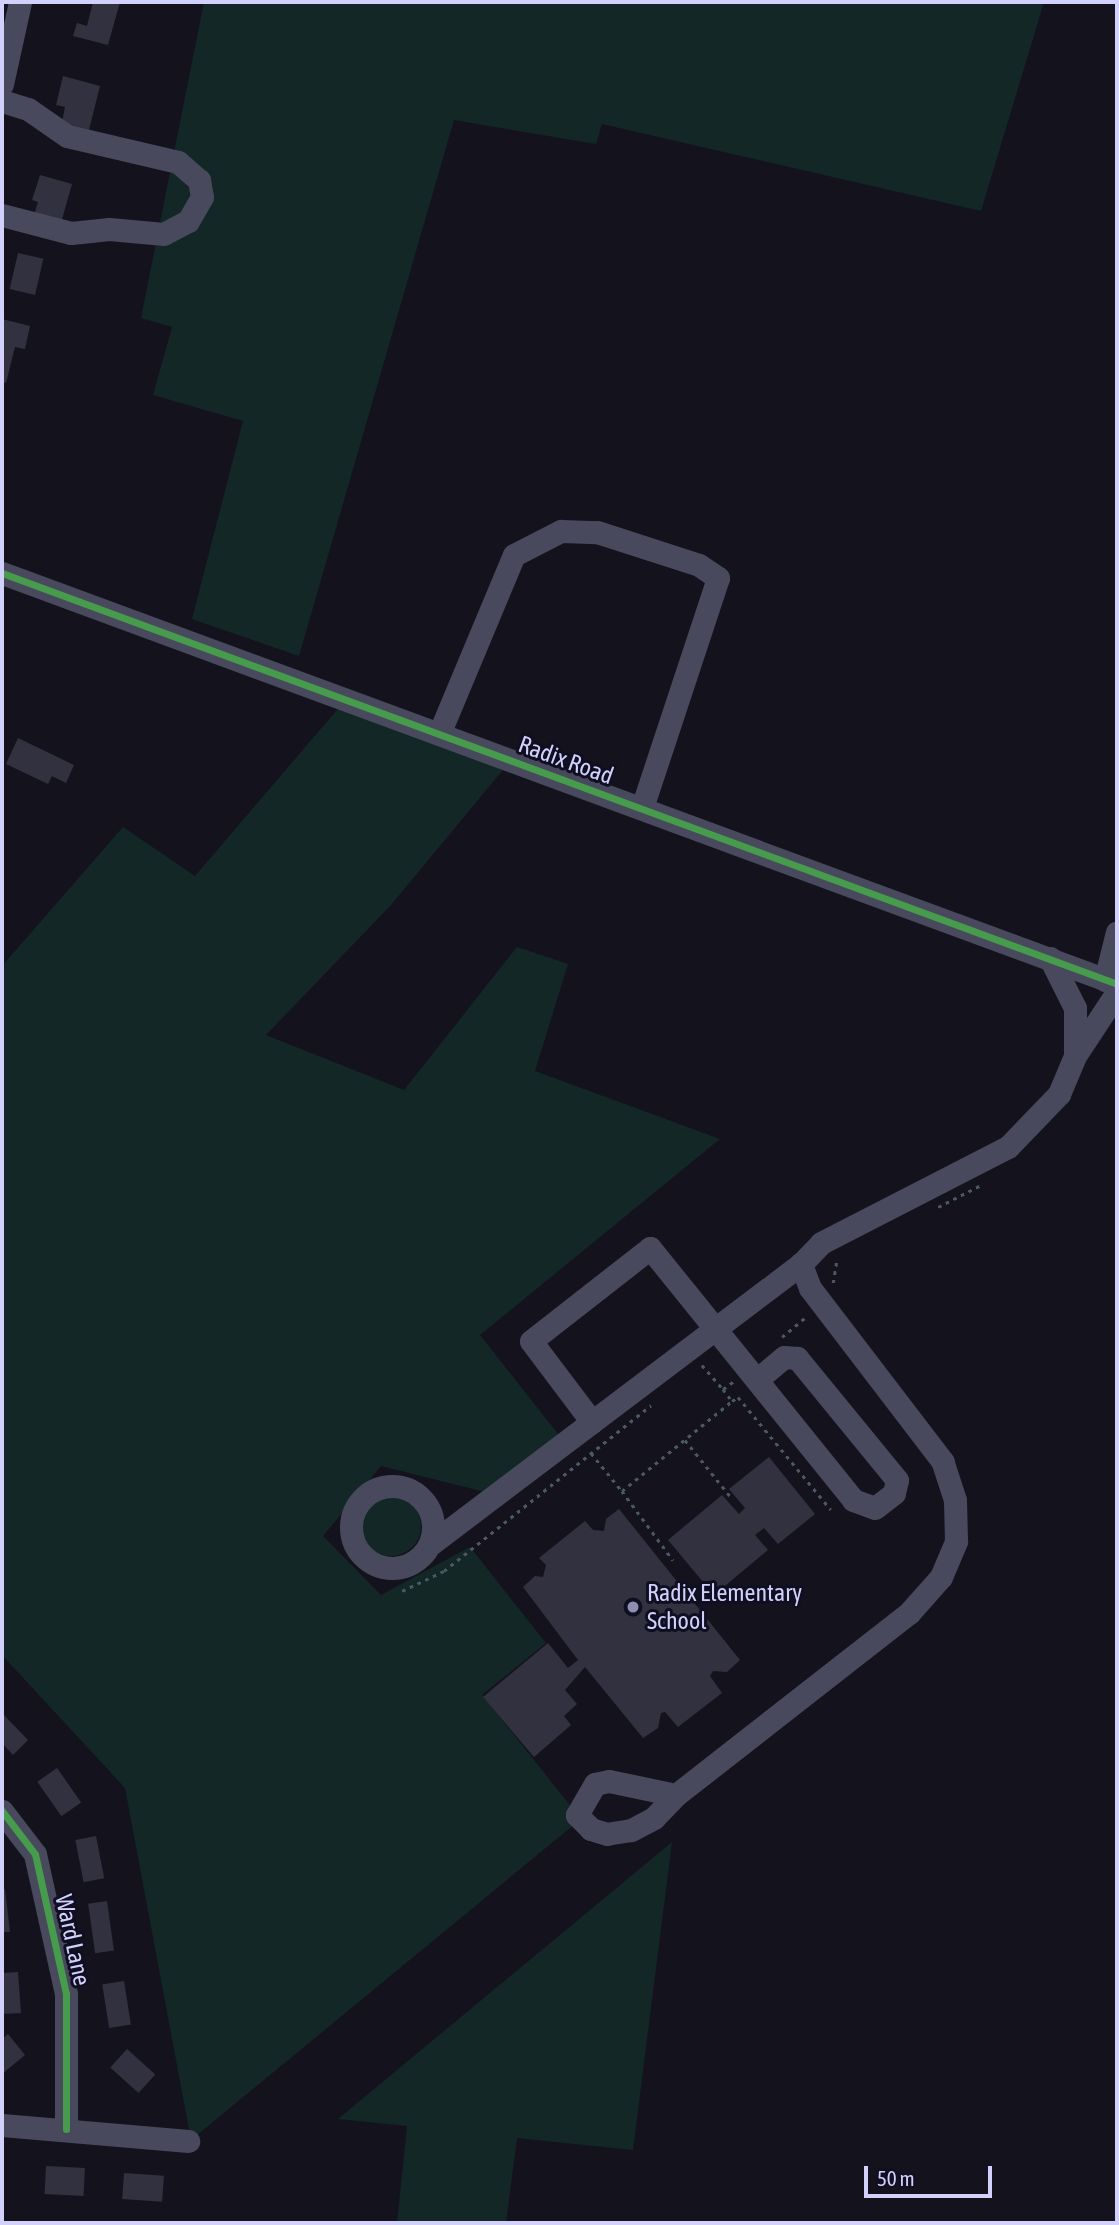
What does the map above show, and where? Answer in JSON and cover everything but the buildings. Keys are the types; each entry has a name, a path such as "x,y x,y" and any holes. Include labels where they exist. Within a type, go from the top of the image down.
{"street":[{"path":"2,84 20,2"},
{"path":"2,101 28,109 67,136 178,162 199,180 202,197 188,221 164,234 117,229 71,233 2,215"},
{"path":"439,734 514,555 561,531 597,532 699,565 718,578 642,808"},
{"name":"Radix Road","path":"2,573 1050,958 1113,985"},
{"path":"432,1543 801,1264 821,1243 1008,1147 1059,1094 1075,1056 1113,985 1117,932"},
{"path":"1050,958 1075,1008 1075,1056"},
{"path":"592,1422 531,1341 650,1248 718,1328 750,1377 862,1507 874,1508 894,1493 897,1479 797,1357 784,1357 750,1377"},
{"path":"676,1795 909,1614 940,1577 956,1541 956,1500 943,1462 810,1288 801,1264"},
{"name":"Ward Lane","path":"2,1811 35,1854 66,1994 66,2129"},
{"path":"2,2125 188,2141"}],"path":[{"path":"691,1372 701,1364 732,1401"},
{"path":"723,1389 750,1377"},
{"path":"402,1591 444,1571 661,1396"},
{"path":"622,1491 738,1397 831,1510"},
{"path":"685,1440 730,1496"},
{"path":"591,1453 673,1560"}],"green space":[{"path":"204,2 1044,2 981,211 602,124 596,144 454,120 299,656 192,619 243,421 153,395 172,327 141,318"},
{"path":"342,704 507,765 391,905 266,1035 404,1090 517,947 568,964 535,1071 720,1139 480,1335 570,1449 509,1498 381,1466 323,1536 381,1595 470,1547 546,1643 482,1695 581,1819 191,2140 125,1788 2,1655 2,966 123,827 195,876"},
{"path":"391,1496 408,1501 416,1509 421,1526 416,1543 408,1551 391,1556 374,1551 366,1543 361,1526 366,1509 374,1501"},
{"path":"672,1842 633,2150 517,2138 506,2223 397,2223 407,2126 338,2119"}],"cycle path":[{"path":"2,573 1117,984"},
{"path":"2,1811 35,1854 66,1994 66,2129"}],"place":[{"name":"Radix Elementary School","path":"633,1607"}]}
